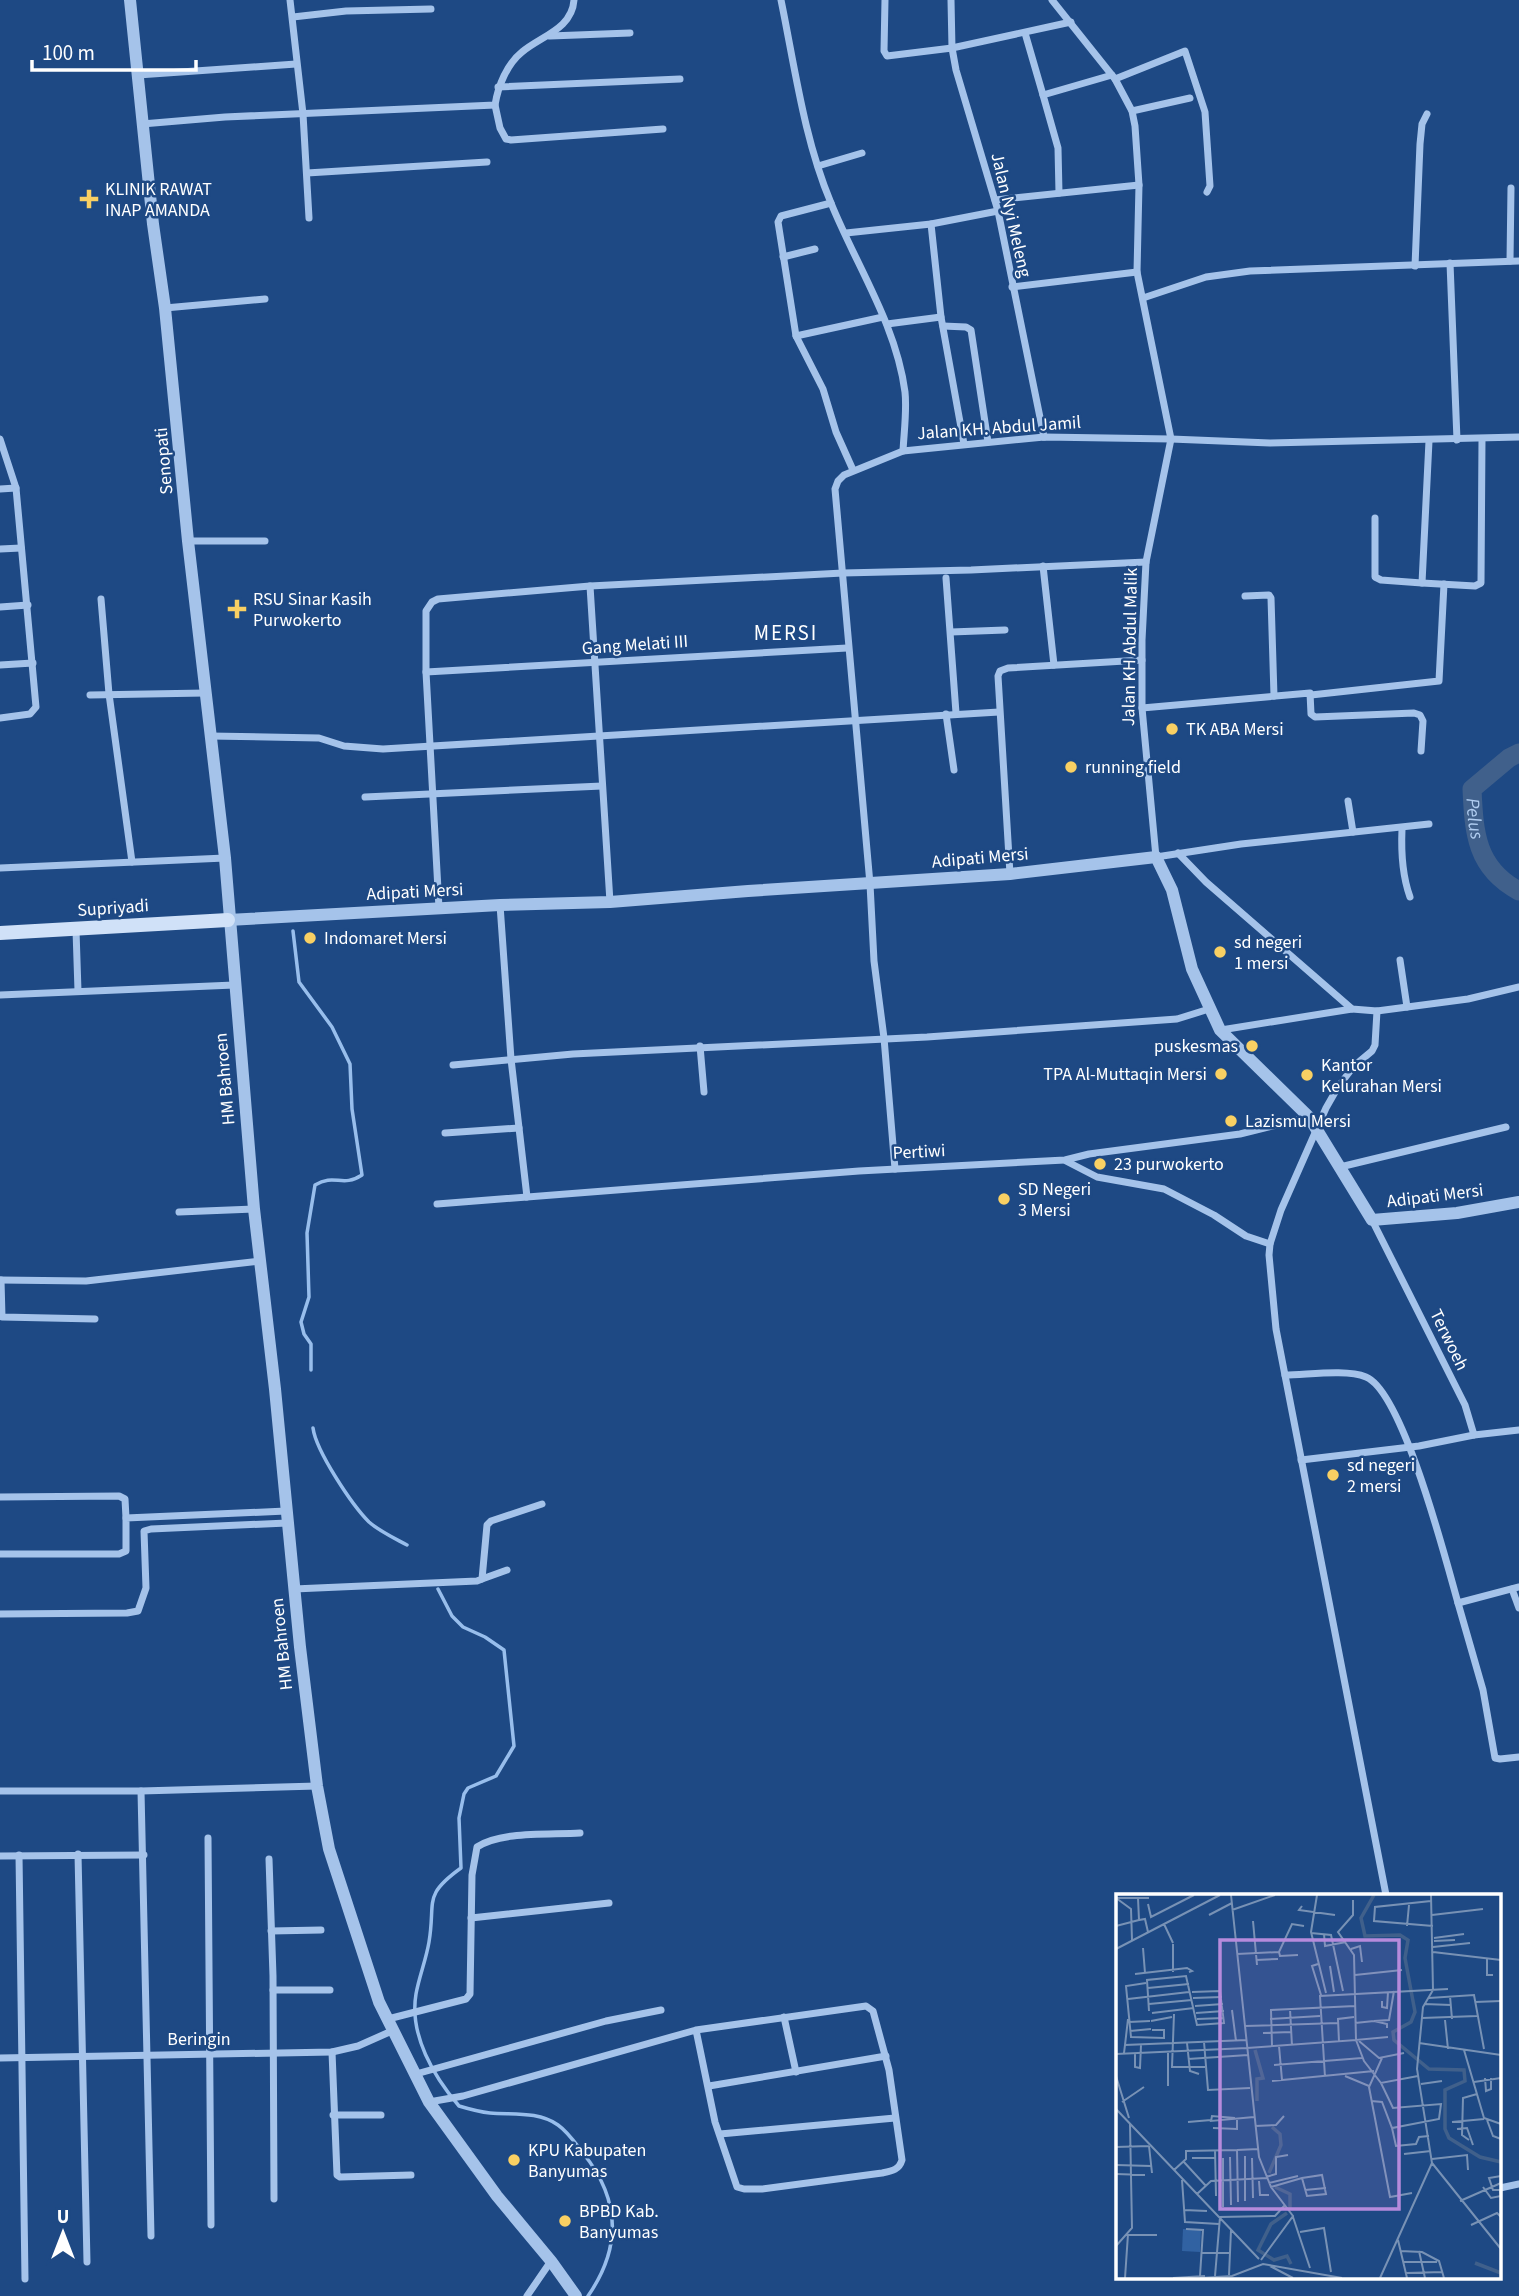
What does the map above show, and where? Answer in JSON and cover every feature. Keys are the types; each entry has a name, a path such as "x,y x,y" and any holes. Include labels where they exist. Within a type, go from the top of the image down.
{"main road":[{"name":"Supriyadi","path":"0,933 228,919"}],"street":[{"name":"Senopati","path":"131,0 142,124 165,308 188,541 225,858 228,919"},
{"path":"290,0 303,114 309,218"},
{"path":"574,0 571,14 550,36 520,53 498,87 495,105 500,128 506,139 511,141 663,129"},
{"path":"781,0 804,115 818,166 831,203 885,320 905,392 903,451"},
{"path":"885,0 884,51 887,56 952,48 1071,22"},
{"name":"Jalan Nyi Meleng","path":"951,0 952,48 961,88 998,211 1044,437"},
{"path":"1052,0 1071,22 1132,111 1134,186 1131,273 1143,298 1168,439"},
{"path":"293,17 346,11 431,9"},
{"path":"550,36 629,33"},
{"path":"1025,33 1058,148 1059,193"},
{"path":"1043,95 1185,51 1205,112 1210,186 1207,192"},
{"path":"138,75 296,64"},
{"path":"498,87 680,79"},
{"path":"1132,111 1190,98"},
{"path":"142,124 495,105"},
{"path":"1415,266 1420,144 1422,124 1427,114"},
{"path":"818,166 862,153"},
{"path":"307,173 487,162"},
{"path":"995,200 1134,186"},
{"path":"1510,261 1511,188"},
{"path":"831,203 779,218 796,336 823,388 835,432 853,470 838,481 835,489 870,884 874,961 884,1038 895,1169"},
{"path":"846,233 932,224 998,211"},
{"path":"932,224 941,317 964,444"},
{"path":"783,257 815,249"},
{"path":"1143,298 1206,277 1250,271 1519,261"},
{"path":"1450,263 1457,440"},
{"path":"1012,287 1131,273"},
{"path":"165,308 265,299"},
{"path":"796,336 885,320 941,317"},
{"path":"943,326 966,327 971,330 988,442"},
{"name":"Jalan KH. Abdul Jamil","path":"853,470 903,451 1044,437 1270,443 1519,437"},
{"path":"0,439 16,488 36,689 35,711 0,718"},
{"name":"Jalan KH Abdul Malik","path":"1152,857 1142,708 1135,661 1144,562 1168,439"},
{"path":"1375,518 1375,577 1381,580 1475,586 1481,583 1482,439"},
{"path":"1422,583 1429,441"},
{"path":"0,489 16,488"},
{"path":"188,541 265,541"},
{"path":"0,549 21,548"},
{"path":"439,908 426,672 426,611 432,602 438,599 590,586 1144,562"},
{"path":"1044,566 1054,666"},
{"path":"946,578 956,713"},
{"path":"1142,708 1308,692 1311,695 1439,681 1444,584"},
{"path":"590,586 610,902"},
{"path":"1245,596 1269,595 1271,598 1274,696"},
{"path":"101,599 108,694 132,862"},
{"path":"0,607 28,605"},
{"path":"951,632 1004,630"},
{"name":"Gang Melati III","path":"426,672 847,648"},
{"path":"1010,874 999,712 1000,671 1008,668 1135,661"},
{"path":"0,665 33,663"},
{"path":"90,695 205,693"},
{"path":"1311,695 1311,714 1315,717 1414,713 1420,715 1423,721 1421,751"},
{"path":"210,736 318,738 353,748 429,747 999,712"},
{"path":"946,714 954,769"},
{"path":"365,797 602,786"},
{"path":"1348,802 1353,832"},
{"path":"1152,857 1429,824"},
{"path":"1402,829 1401,851 1410,897"},
{"path":"1178,853 1206,882 1352,1009"},
{"name":"Adipati Mersi","path":"228,919 610,902 1010,874 1152,857 1172,890 1205,1011 1303,1119 1318,1131 1372,1220 1447,1214 1519,1202"},
{"path":"0,868 225,858"},
{"path":"500,905 511,1059 527,1197"},
{"name":"HM Bahroen","path":"228,919 254,1209 294,1589 317,1786 329,1849 374,1988 434,2100 497,2196 575,2294"},
{"path":"76,930 78,991"},
{"path":"1400,960 1407,1007"},
{"path":"0,995 234,985"},
{"path":"1220,1030 1352,1009 1377,1011 1468,999 1519,987"},
{"path":"453,1065 700,1046 927,1037 1191,1017 1205,1011"},
{"path":"1377,1011 1375,1045 1338,1087 1297,1172 1270,1244 1269,1255 1276,1329 1387,1894"},
{"path":"700,1046 704,1092"},
{"name":"Pertiwi","path":"437,1204 895,1169 1065,1160 1089,1154 1240,1134 1303,1119"},
{"path":"1340,1167 1506,1127"},
{"path":"445,1133 519,1128"},
{"path":"1065,1160 1097,1177 1164,1189 1214,1215 1246,1236 1270,1244"},
{"path":"179,1212 254,1209"},
{"name":"Terwoeh","path":"1372,1220 1465,1405 1475,1436"},
{"path":"95,1319 1,1317 1,1280 86,1281 260,1261"},
{"path":"1285,1375 1349,1374 1370,1379 1393,1410 1415,1447 1483,1690 1495,1758 1519,1757"},
{"path":"1301,1460 1415,1447 1519,1430"},
{"path":"0,1497 119,1496 125,1499 127,1518 124,1552 0,1554"},
{"path":"482,1579 487,1524 542,1504"},
{"path":"127,1518 287,1517"},
{"path":"0,1614 138,1611 146,1588 144,1531 287,1517"},
{"path":"294,1589 467,1583 507,1570"},
{"path":"1458,1603 1516,1588 1519,1608"},
{"path":"0,1791 141,1791 317,1786"},
{"path":"141,1791 151,2236"},
{"path":"580,1833 503,1839 485,1842 477,1847 472,1875 471,1918 608,1903"},
{"path":"208,1838 211,2225"},
{"path":"78,1854 87,2262"},
{"path":"0,1856 144,1854"},
{"path":"19,1855 25,2279"},
{"path":"269,1859 274,2199"},
{"name":"Beringin","path":"0,2058 273,2054 332,2052 358,2046 394,2022 466,1999 470,1994 471,1918"},
{"path":"271,1931 321,1930"},
{"path":"273,1990 330,1990"},
{"path":"434,2100 463,2096 696,2029 866,2006 873,2011 886,2056 902,2160 900,2166 894,2171 762,2189 737,2187 720,2134 696,2029"},
{"path":"421,2073 606,2021 661,2010"},
{"path":"784,2017 796,2072"},
{"path":"332,2052 338,2177 411,2175"},
{"path":"709,2086 886,2056"},
{"path":"333,2115 381,2115"},
{"path":"720,2134 895,2118"},
{"path":"527,2296 551,2261"}],"waterway":[{"name":"Pelus","path":"1519,753 1509,758 1472,789 1476,835 1480,848 1494,872 1519,891"},
{"path":"293,931 299,982 332,1027 350,1064 352,1109 362,1175 355,1179 328,1180 315,1185 307,1233 309,1297 301,1322 304,1334 311,1344 311,1370"},
{"path":"313,1428 328,1463 362,1514 377,1528 407,1545"},
{"path":"438,1589 452,1616 463,1627 504,1650 514,1746 496,1776 468,1788 464,1794 459,1818 461,1868 441,1886 433,1900 429,1942 416,1994 416,2025 433,2069 459,2106 486,2113 534,2116 550,2121 568,2135 596,2171 610,2206 611,2242 607,2260 588,2296"}],"place":[{"name":"KLINIK RAWAT INAP AMANDA","path":"89,199"},
{"name":"RSU Sinar Kasih Purwokerto","path":"237,609"},
{"name":"TK ABA Mersi","path":"1172,729"},
{"name":"running field","path":"1071,767"},
{"name":"Indomaret Mersi","path":"310,938"},
{"name":"sd negeri 1 mersi","path":"1220,952"},
{"name":"puskesmas","path":"1252,1046"},
{"name":"TPA Al-Muttaqin Mersi","path":"1221,1074"},
{"name":"Kantor Kelurahan Mersi","path":"1307,1075"},
{"name":"Lazismu Mersi","path":"1231,1121"},
{"name":"23 purwokerto","path":"1100,1164"},
{"name":"SD Negeri 3 Mersi","path":"1004,1199"},
{"name":"sd negeri 2 mersi","path":"1333,1475"},
{"name":"KPU Kabupaten Banyumas","path":"514,2160"},
{"name":"BPBD Kab. Banyumas","path":"565,2221"}],"district":[{"name":"MERSI","path":"786,633"}]}
